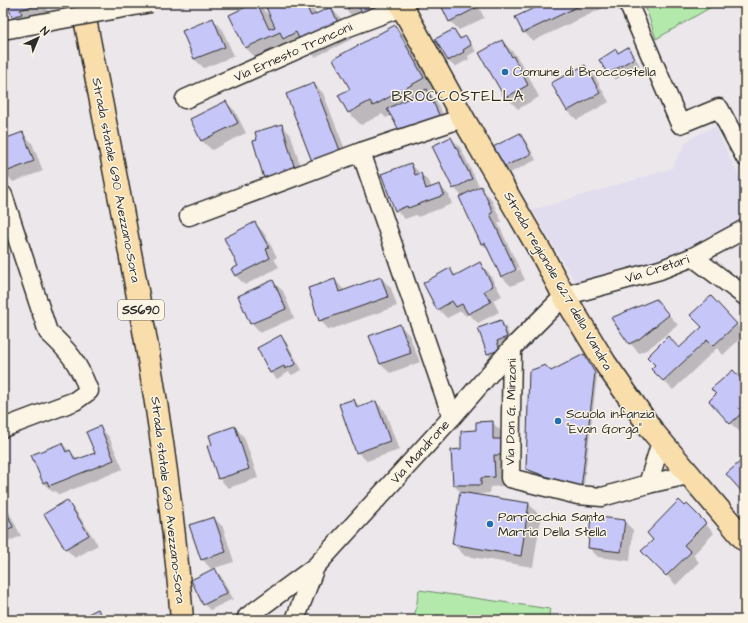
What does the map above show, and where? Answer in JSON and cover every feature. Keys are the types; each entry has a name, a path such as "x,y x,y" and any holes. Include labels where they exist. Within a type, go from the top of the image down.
{"main road":[{"name":"Strada statale 690 Avezzano-Sora","path":"82,3 146,337 177,560 182,620"},
{"name":"Strada regionale 627 della Vandra","path":"401,5 463,118 543,256 564,296 605,363 661,442 745,540"}],"street":[{"path":"3,30 151,3"},
{"name":"Via Ernesto Tronconi","path":"184,99 401,5"},
{"path":"629,6 680,124 719,108 745,157"},
{"path":"189,216 361,152 463,118"},
{"path":"361,152 452,417"},
{"path":"3,195 48,332 66,348 78,366 89,391 75,401 3,428"},
{"name":"Via Cretari","path":"564,296 660,270 692,257 745,229"},
{"path":"692,257 745,296"},
{"name":"Via Mandrone","path":"299,617 315,567 452,417 512,348 564,296"},
{"name":"Via Don G. Minzoni","path":"512,348 510,478 578,494 602,497 648,484"},
{"path":"661,442 648,484 688,475"},
{"path":"247,617 315,567"},
{"path":"274,598 299,617"}],"shaded area":[{"path":"715,126 745,189 745,221 703,247 580,290 532,210 671,169 687,141"}],"green space":[{"path":"651,3 718,3 656,39 645,5"},
{"path":"419,590 550,609 548,620 414,620"}],"building":[{"path":"7,3 40,4 20,10 22,14 12,17"},
{"path":"257,3 269,29 275,27 265,5 270,3 305,3 311,16 331,7 340,27 302,45 296,32 283,39 280,32 245,48 229,15"},
{"path":"342,3 391,3 364,18 358,4 345,10"},
{"path":"440,3 473,3 476,8 449,22"},
{"path":"545,3 585,3 523,33 515,17"},
{"path":"213,18 225,47 194,59 182,31"},
{"path":"395,25 424,78 373,106 370,101 348,113 338,95 350,89 333,59"},
{"path":"454,29 460,39 466,36 471,45 463,50 464,52 448,61 435,39"},
{"name":"Comune di Broccostella","path":"502,40 512,57 513,56 528,85 505,98 479,53"},
{"path":"628,47 634,58 608,74 599,60 616,49 618,53"},
{"path":"585,65 600,93 567,111 551,83"},
{"path":"314,83 341,153 313,164 286,94"},
{"path":"427,89 441,119 402,135 387,109"},
{"path":"226,101 238,123 201,141 190,119"},
{"path":"282,124 296,173 265,182 253,141 257,140 255,132"},
{"path":"23,132 34,161 3,173 3,136 4,139"},
{"path":"520,133 531,154 503,167 493,147"},
{"path":"451,137 472,179 453,189 432,146"},
{"path":"411,163 415,175 421,173 426,189 440,184 444,195 395,211 381,174"},
{"path":"481,186 493,212 490,214 516,270 501,277 485,243 481,244 459,197"},
{"path":"255,222 269,248 266,249 270,258 235,276 231,269 238,266 224,238"},
{"path":"480,262 493,286 484,291 491,302 468,314 462,304 456,307 452,301 437,310 423,283 450,268 454,276"},
{"path":"381,277 388,297 319,321 308,288 335,279 339,292"},
{"path":"273,280 286,309 250,324 238,296"},
{"path":"711,296 737,324 713,346 707,340 663,381 651,369 655,365 647,357 668,336 679,348 702,327 690,315"},
{"path":"656,299 669,315 639,339 629,344 611,318"},
{"path":"501,320 507,337 497,341 500,350 487,354 478,328"},
{"path":"400,324 411,353 380,364 369,336"},
{"path":"281,335 296,364 285,369 284,366 270,373 257,348"},
{"name":"Scuola infanzia \"Evan Gorga\"","path":"584,354 595,373 581,489 526,469 529,371 545,365 551,371"},
{"path":"733,370 745,383 745,410 730,424 709,401 716,394 711,389"},
{"path":"354,399 357,408 376,401 390,441 356,453 339,404"},
{"path":"493,421 493,439 502,439 502,455 494,455 495,477 481,478 481,485 453,485 451,450 461,449 461,431 476,430 476,422"},
{"path":"100,426 114,460 49,486 47,481 43,483 31,455 62,443 66,452 70,450 75,460 95,453 86,432"},
{"path":"235,426 249,469 218,479 207,446 212,445 209,435"},
{"path":"742,460 745,463 744,494 726,474"},
{"name":"Parrocchia Santa Marria Della Stella","path":"460,492 529,503 521,556 452,544"},
{"path":"67,500 89,535 65,549 44,514"},
{"path":"679,500 685,506 687,504 706,523 684,545 691,552 666,576 641,551 653,540 647,533"},
{"path":"3,510 4,514 7,513 13,527 3,531"},
{"path":"591,516 625,520 621,552 588,548"},
{"path":"214,517 226,552 201,560 189,525"},
{"path":"215,568 227,593 203,605 191,580"},
{"path":"98,609 103,620 80,620 80,618"}],"place":[{"name":"Comune di Broccostella","path":"505,72"},
{"name":"Scuola infanzia \"Evan Gorga\"","path":"558,421"},
{"name":"Parrocchia Santa Marria Della Stella","path":"490,524"}],"district":[{"name":"BROCCOSTELLA","path":"458,96"}]}
